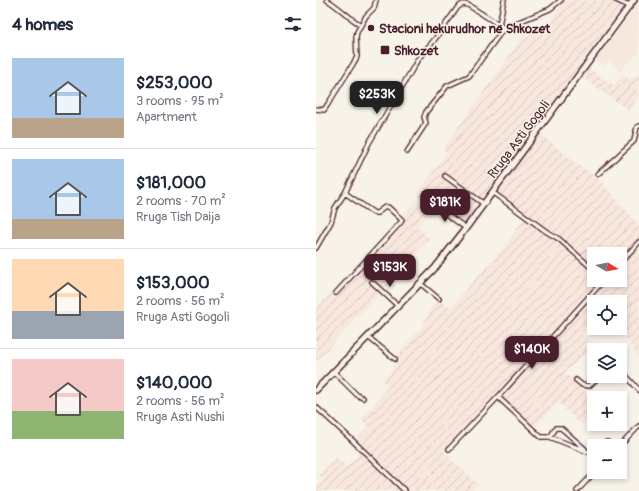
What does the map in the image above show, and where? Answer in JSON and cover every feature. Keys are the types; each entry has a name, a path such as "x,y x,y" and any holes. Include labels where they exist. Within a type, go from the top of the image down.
{"street":[{"path":"327,0 361,24"},
{"path":"316,109 324,110 357,57 356,37 361,24 374,8 376,0"},
{"path":"499,25 504,0"},
{"path":"407,152 426,123 424,117 426,112 449,84 469,76 504,28 550,9 561,0"},
{"path":"616,0 629,6"},
{"name":"Rruga Asti Gogoli","path":"316,390 435,268 634,0"},
{"path":"316,248 331,222 338,204 345,193 369,143 413,68 458,7 463,4 468,4 504,28"},
{"path":"598,174 634,141 637,127 639,126"},
{"path":"445,176 484,204"},
{"path":"492,192 559,239 587,264"},
{"path":"336,293 402,220 388,207 374,213 345,193"},
{"path":"432,204 466,228"},
{"path":"627,255 639,242"},
{"path":"372,282 398,306"},
{"path":"420,284 439,299"},
{"path":"448,449 498,397 598,287"},
{"path":"368,337 395,359"},
{"path":"334,372 357,395 364,398"},
{"path":"627,377 639,390"},
{"path":"576,380 582,385 589,386 592,383"},
{"path":"498,397 542,437 550,437 587,452"},
{"path":"316,407 405,491"},
{"path":"627,439 639,426"},
{"path":"550,437 556,428 561,428 587,451"},
{"path":"576,491 588,479"}],"shaded area":[{"path":"564,0 613,0 623,7 581,64 614,85 623,74 630,80 639,75 639,86 635,88 639,91 639,95 628,110 575,72 535,129 578,165 598,178 639,225 639,358 624,335 627,335 627,295 587,295 587,327 581,334 592,343 587,343 587,350 564,373 587,392 587,419 581,425 559,402 533,429 495,396 444,452 478,484 472,491 316,491 316,488 324,480 319,475 335,457 346,467 365,447 357,439 368,428 361,419 389,386 383,380 398,362 395,357 418,331 419,332 437,298 450,308 506,244 525,217 490,193 461,230 434,207 417,227 430,239 316,361 316,309 420,197 418,194 447,152 443,149 524,35 529,37 540,25 546,29"},
{"path":"638,3 639,53 624,66 621,72 609,60 603,67 595,59 607,42 609,43"}],"place":[{"name":"Stacioni hekurudhor në Shkozet","path":"371,28"},
{"name":"Shkozet","path":"385,50"}]}
